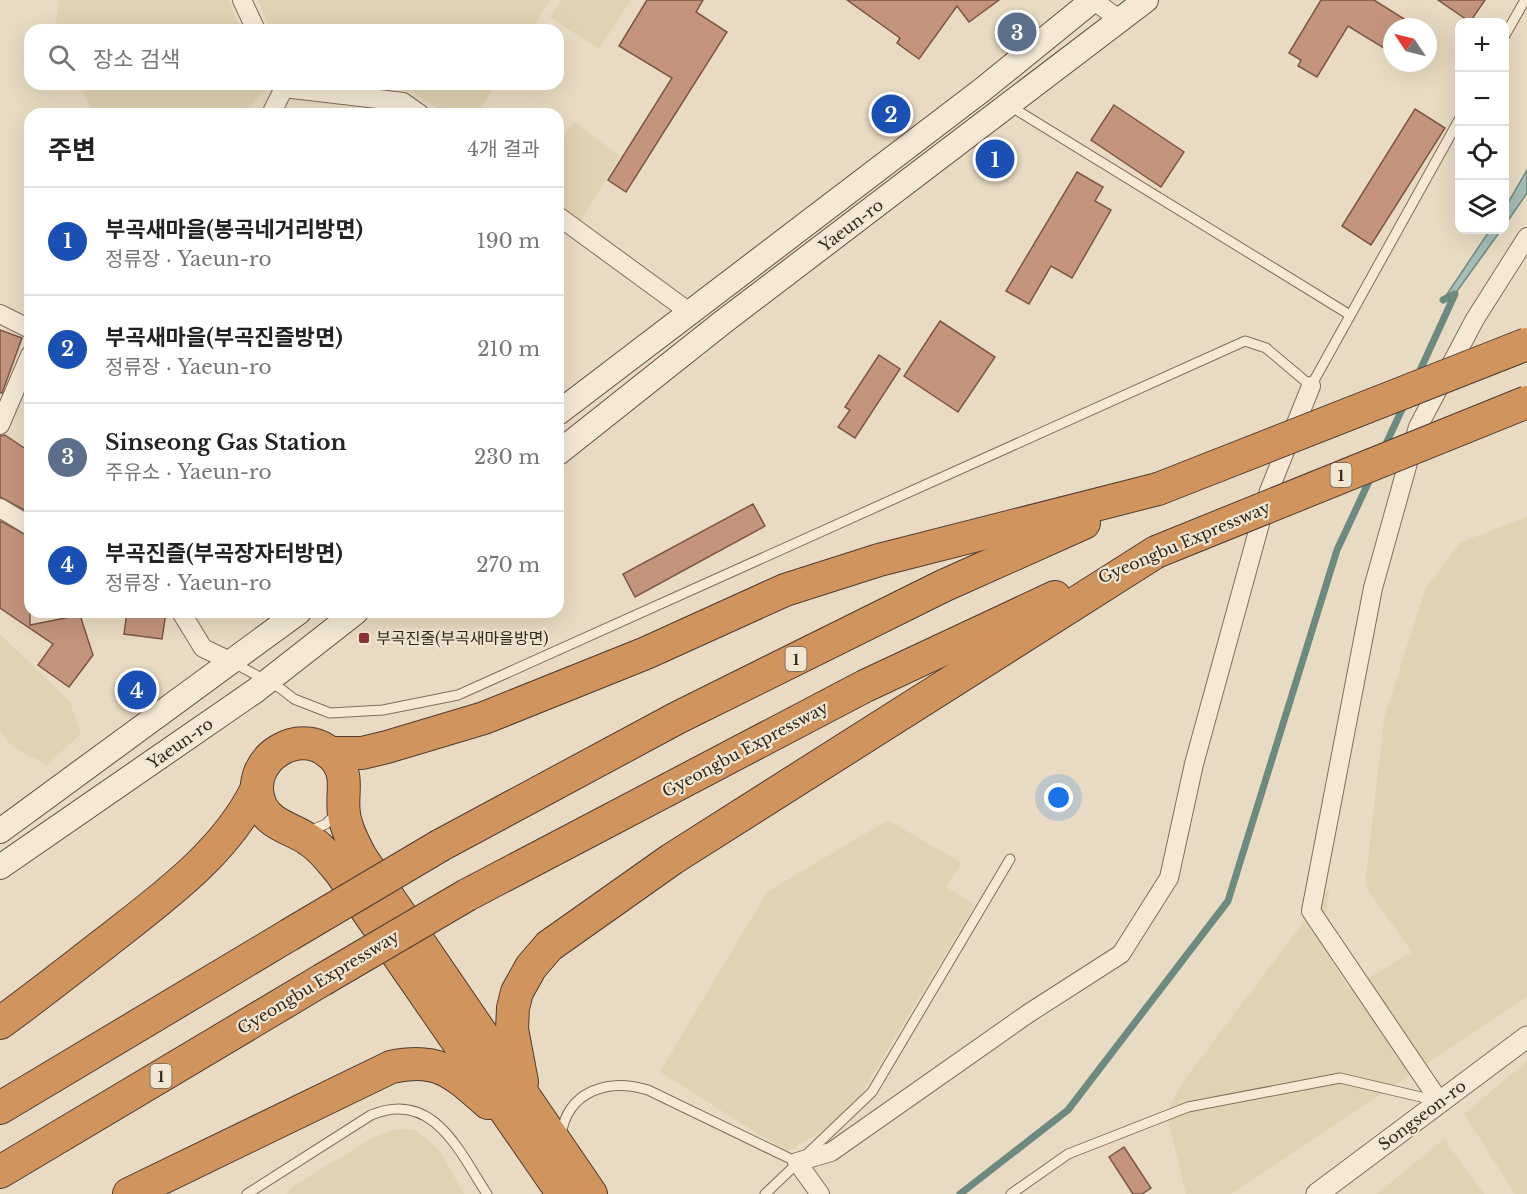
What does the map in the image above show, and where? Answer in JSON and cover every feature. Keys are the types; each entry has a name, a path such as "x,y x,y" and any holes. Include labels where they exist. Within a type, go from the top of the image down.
{"highway":[{"name":"1","path":"0,1108 441,845 698,707 943,586 1158,489 1527,344"},
{"name":"Gyeongbu Expressway","path":"0,1172 467,895 865,686 1156,552 1527,402"},
{"path":"0,1023 149,908 218,846 235,826 257,788 263,766 281,748 306,744 329,753 362,753 387,747 484,718 646,653 785,590 869,563 1158,489"},
{"path":"528,1101 517,1063 512,1029 513,1008 518,992 531,967 549,946 672,859 1156,552"},
{"path":"329,753 344,775 344,817 361,857 591,1194"},
{"path":"257,788 259,800 267,815 281,826 310,840 341,873 563,1194"},
{"path":"129,1194 372,1074 416,1062 432,1065 450,1073 488,1102 521,1134"}],"main road":[{"name":"Yaeun-ro","path":"564,408 688,311 982,90 1093,0"},
{"name":"Yaeun-ro","path":"564,448 1146,0"},
{"name":"Yaeun-ro","path":"0,831 291,618"},
{"name":"Yaeun-ro","path":"0,867 268,681 348,618"}],"street":[{"path":"242,0 253,24"},
{"path":"1093,0 1120,20"},
{"path":"274,108 281,90"},
{"path":"313,90 403,102 412,108"},
{"path":"564,220 688,311"},
{"path":"1440,1102 1311,911 1373,588 1419,427 1475,319 1527,237"},
{"path":"0,314 24,327"},
{"path":"0,425 24,369"},
{"path":"820,1194 797,1162 831,1152 1029,1013 1121,954 1169,878 1194,764 1269,491 1311,386"},
{"path":"0,508 24,522"},
{"path":"186,618 203,648 232,662"},
{"name":"Songseon-ro","path":"1317,1194 1527,1037"}],"lane":[{"path":"1509,28 1525,0"},
{"path":"1008,105 1350,315"},
{"path":"232,662 268,681 303,704 330,713 383,710 458,695 1245,341 1266,348 1311,386 1456,126"},
{"path":"292,830 309,831 326,824 338,811 343,801"},
{"path":"765,1194 872,1092 1010,859"},
{"path":"1011,1194 1068,1154 1188,1107 1340,1078 1440,1102"},
{"path":"559,1148 563,1125 577,1102 597,1089 622,1084 648,1090 797,1162"},
{"path":"247,1194 371,1115 382,1111 409,1108 421,1113 442,1129 487,1194"}],"shaded area":[{"path":"59,0 229,0 238,24 56,24"},
{"path":"258,0 550,0 535,24 268,24"},
{"path":"562,0 631,0 599,49 550,17"},
{"path":"82,90 265,91 247,108 91,108"},
{"path":"409,90 492,90 481,108 437,108"},
{"path":"574,122 620,156 581,221 564,209 564,135"},
{"path":"1527,170 1527,193 1509,219 1509,201"},
{"path":"1487,234 1498,234 1455,294 1443,300"},
{"path":"1527,517 1527,997 1231,1194 1186,1194 1166,1112 1185,1079 1329,888 1323,945 1349,990 1412,952 1365,886 1384,718 1426,587 1461,542"},
{"path":"0,634 70,702 81,734 47,765 13,747 0,732"},
{"path":"888,820 962,863 946,887 975,905 849,1114 787,1152 660,1072 767,892"},
{"path":"1527,1061 1527,1194 1515,1194 1464,1114"},
{"path":"398,1129 416,1130 440,1151 464,1194 287,1194 291,1187 376,1136"},
{"path":"1444,1139 1484,1194 1377,1194"}],"building":[{"path":"647,0 703,0 696,12 727,32 626,192 608,180 672,78 619,46"},
{"path":"847,0 999,0 969,22 957,6 919,59 897,43 900,38"},
{"path":"1321,0 1374,0 1403,18 1383,18 1383,47 1348,26 1317,77 1298,66 1301,60 1289,53"},
{"path":"1438,0 1485,0 1473,18 1464,18"},
{"path":"1114,105 1184,152 1161,187 1091,140"},
{"path":"1415,109 1445,128 1371,245 1342,226"},
{"path":"1077,172 1103,187 1095,201 1111,210 1072,278 1051,266 1029,304 1006,291"},
{"path":"940,321 995,357 958,412 904,376"},
{"path":"0,330 22,338 2,393 0,393"},
{"path":"879,355 900,369 855,438 838,427 850,410 845,407"},
{"path":"5,435 24,448 24,510 0,497 0,436"},
{"path":"753,504 765,526 635,597 623,574"},
{"path":"0,521 24,534 24,618 30,618 30,625 65,618 81,618 93,655 69,687 38,665 53,644 0,608"},
{"path":"126,618 165,618 162,639 124,634"},
{"path":"1124,1147 1151,1188 1142,1194 1133,1194 1109,1157"}],"waterway":[{"path":"1417,377 1455,294 1443,300"},
{"path":"1384,448 1405,403"},
{"path":"960,1194 1068,1110 1228,901 1337,550 1371,477"}],"place":[{"name":"Sinseong Gas Station","path":"1017,32"},
{"name":"부곡새마을(부곡진즐방면)","path":"891,114"},
{"name":"부곡새마을(봉곡네거리방면)","path":"995,159"},
{"name":"부곡진줄(부곡새마을방면)","path":"364,638"},
{"name":"부곡진즐(부곡장자터방면)","path":"137,690"}]}
